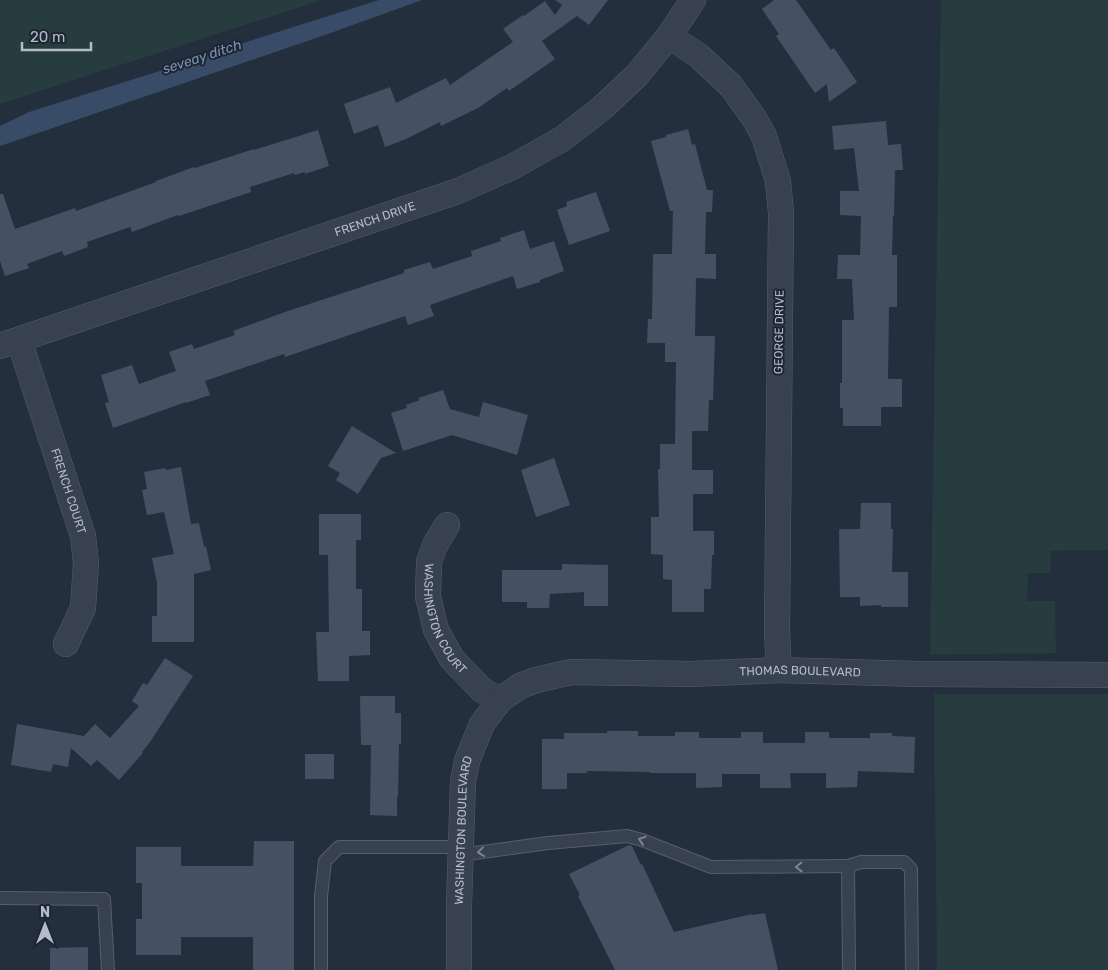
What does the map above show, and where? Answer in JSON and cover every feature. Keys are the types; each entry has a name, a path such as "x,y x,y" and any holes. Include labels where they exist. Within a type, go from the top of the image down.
{"street":[{"name":"FRENCH DRIVE","path":"9,343 458,191 514,166 562,139 602,108 637,75 670,36 693,0"},
{"name":"GEORGE DRIVE","path":"670,36 699,56 732,86 764,136 778,181 780,213 776,632 778,670"},
{"name":"FRENCH COURT","path":"9,343 83,536 86,563 83,608 66,644"},
{"name":"WASHINGTON COURT","path":"447,524 435,545 429,562 428,597 436,630 452,659 482,690 500,700"},
{"name":"THOMAS BOULEVARD","path":"500,700 520,686 536,680 571,672 692,674 778,670 917,674 1108,675"},
{"name":"WASHINGTON BOULEVARD","path":"459,970 463,782 467,761 482,724 500,700"}],"lane":[{"path":"321,970 321,896 325,861 339,847 461,851 627,836 642,840 711,868 848,866 861,862 904,862 911,869 912,970"},
{"path":"848,866 849,970"},
{"path":"0,898 104,899 108,970"}],"green space":[{"path":"0,0 322,0 0,104"},
{"path":"941,0 1108,0 1108,550 1051,551 1050,573 1028,573 1027,601 1055,601 1056,653 930,655"},
{"path":"934,694 1108,694 1108,970 937,970"}],"water":[{"name":"seveay ditch","path":"379,0 422,0 0,146 0,126 29,112"}],"building":[{"path":"555,0 608,0 589,25 577,16 542,41 555,59 509,91 507,88 478,108 441,126 440,122 385,147 378,125 354,134 344,104 390,87 396,103 446,78 450,85 513,42 503,29 523,15 545,1 555,15 562,5"},
{"path":"774,0 796,0 831,50 834,48 857,82 829,102 827,84 815,93 776,36 779,34 762,9"},
{"path":"886,121 888,145 901,144 903,170 895,170 892,255 897,255 897,307 889,307 888,379 902,379 902,407 881,407 881,426 843,426 843,408 840,408 842,320 854,320 852,279 837,279 838,255 860,255 861,216 840,215 840,191 859,191 854,148 834,150 832,126"},
{"path":"688,129 692,145 695,144 707,190 713,190 712,212 706,212 705,254 716,254 716,279 696,278 695,336 715,336 713,400 709,400 708,431 692,431 692,470 713,470 713,494 693,494 693,531 714,531 714,555 712,555 711,589 704,589 704,612 672,612 672,580 663,579 663,555 651,554 651,517 659,517 658,469 660,469 660,444 675,444 676,362 665,362 665,343 647,343 648,319 652,319 653,254 672,254 673,211 670,211 651,141"},
{"path":"318,130 329,166 305,174 305,172 295,175 294,173 250,187 251,192 132,232 130,227 87,242 88,247 64,256 62,251 27,264 29,268 5,276 0,261 0,194 3,194 15,229 75,208 76,211 194,167"},
{"path":"596,192 610,231 569,245 557,210 567,206 566,202"},
{"path":"524,230 530,249 554,241 564,271 540,280 540,282 517,289 513,276 430,305 434,316 408,325 405,316 285,357 284,354 205,381 210,395 113,428 105,403 109,402 101,375 132,365 139,384 176,371 169,352 192,344 194,349 235,335 233,331 404,273 404,270 430,262 433,269 472,256 471,251 501,241 500,238"},
{"path":"443,390 450,409 479,417 483,402 528,415 517,455 452,435 403,451 391,413 407,408 406,405 420,400 418,398"},
{"path":"352,426 396,453 381,458 358,494 336,480 340,473 328,466"},
{"path":"554,458 570,505 536,517 521,470"},
{"path":"181,467 191,524 199,523 211,570 194,574 194,642 152,642 152,616 157,616 157,583 152,558 174,554 164,512 147,515 142,490 147,489 144,472"},
{"path":"861,503 891,503 891,529 893,529 892,572 908,572 908,607 860,606 860,597 840,597 839,529 860,529"},
{"path":"319,514 361,514 361,540 356,540 356,589 362,589 362,631 370,631 370,655 349,656 349,681 318,681 316,632 329,632 328,555 319,555"},
{"path":"562,564 608,565 608,606 584,606 584,592 550,594 549,608 527,608 527,602 502,602 502,570 562,570"},
{"path":"165,658 193,676 143,753 119,780 97,760 91,766 71,748 68,767 53,764 51,772 11,765 17,724 84,736 95,724 110,738 139,706 132,701 143,683 147,685"},
{"path":"360,696 395,696 395,713 401,713 397,816 370,815 371,745 361,745"},
{"path":"607,731 638,731 638,736 675,736 675,732 699,732 699,738 741,738 741,732 763,732 763,743 805,743 805,732 829,732 829,738 870,738 870,733 892,733 892,736 915,737 914,773 858,771 857,787 826,788 826,773 790,773 791,788 760,788 760,774 722,774 722,787 696,788 696,773 587,771 587,773 567,773 567,789 542,789 542,739 564,739 564,733 607,733"},
{"path":"305,754 334,754 334,779 305,779"},
{"path":"254,841 294,841 294,970 253,970 253,937 181,937 181,955 136,955 136,919 142,919 142,883 136,883 136,847 181,847 181,866 253,866"},
{"path":"629,845 632,846 642,864 674,932 752,914 765,913 778,970 615,970 569,874"},
{"path":"88,947 88,970 50,970 50,948"}]}
